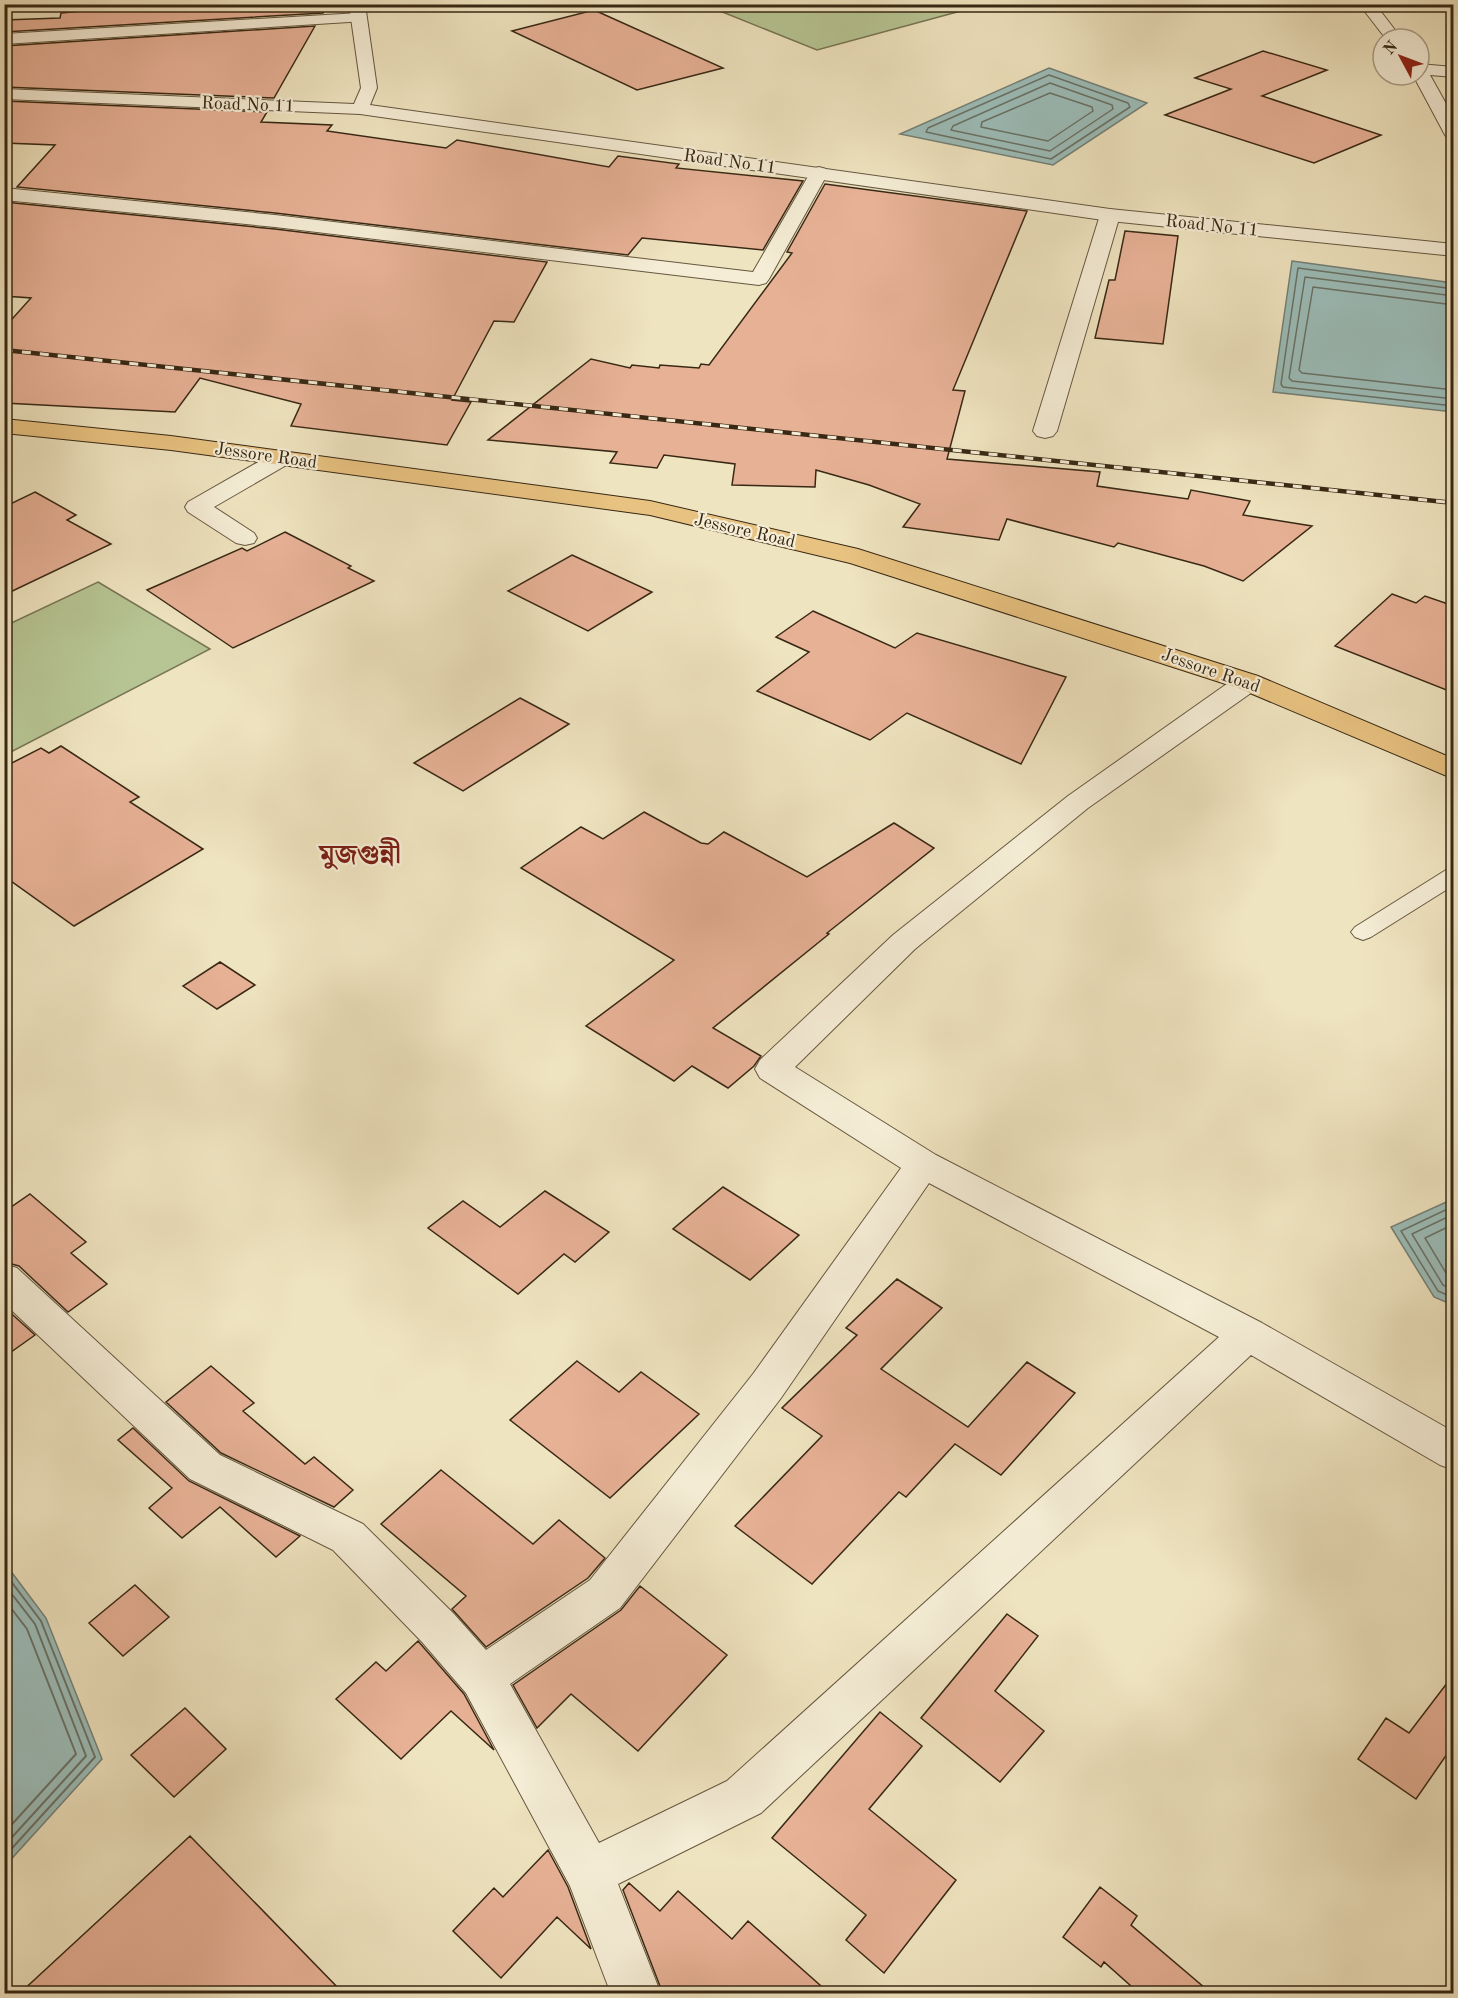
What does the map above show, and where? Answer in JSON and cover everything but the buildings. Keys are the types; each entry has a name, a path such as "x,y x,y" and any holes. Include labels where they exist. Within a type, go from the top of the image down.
{"highway":[{"name":"Jessore Road","path":"4,426 171,443 650,508 858,557 1248,681 1454,770"}],"street":[{"path":"1366,4 1384,27"},
{"path":"4,39 358,11 369,88 360,109"},
{"path":"1431,71 1454,72"},
{"path":"1428,87 1454,135"},
{"name":"Road No 11","path":"4,94 360,109 1110,215 1454,250"},
{"path":"4,194 275,221 759,279 819,174"},
{"path":"1045,431 1110,215"},
{"path":"245,538 197,507 282,458"},
{"path":"1248,681 1078,802 904,942 772,1069 923,1164 1248,1334 1454,1453"},
{"path":"482,1678 605,1594 767,1386 923,1164"},
{"path":"4,1279 205,1467 348,1537 438,1628 482,1678 589,1874 636,1994"},
{"path":"589,1874 744,1797 1248,1334"}],"lane":[{"path":"1363,932 1454,875"}],"green space":[{"path":"705,5 983,5 817,50"},
{"path":"98,582 210,649 5,755 5,626"}],"water":[{"path":"1049,68 1147,103 1053,165 900,134"},
{"path":"1292,261 1453,283 1453,412 1273,392"},
{"path":"1453,1199 1453,1305 1434,1297 1391,1227"},
{"path":"4,1562 46,1618 102,1759 5,1866"}],"railway":[{"path":"4,350 1454,503"}],"district":[{"name":"মুজগুন্নী","path":"360,854"}]}
